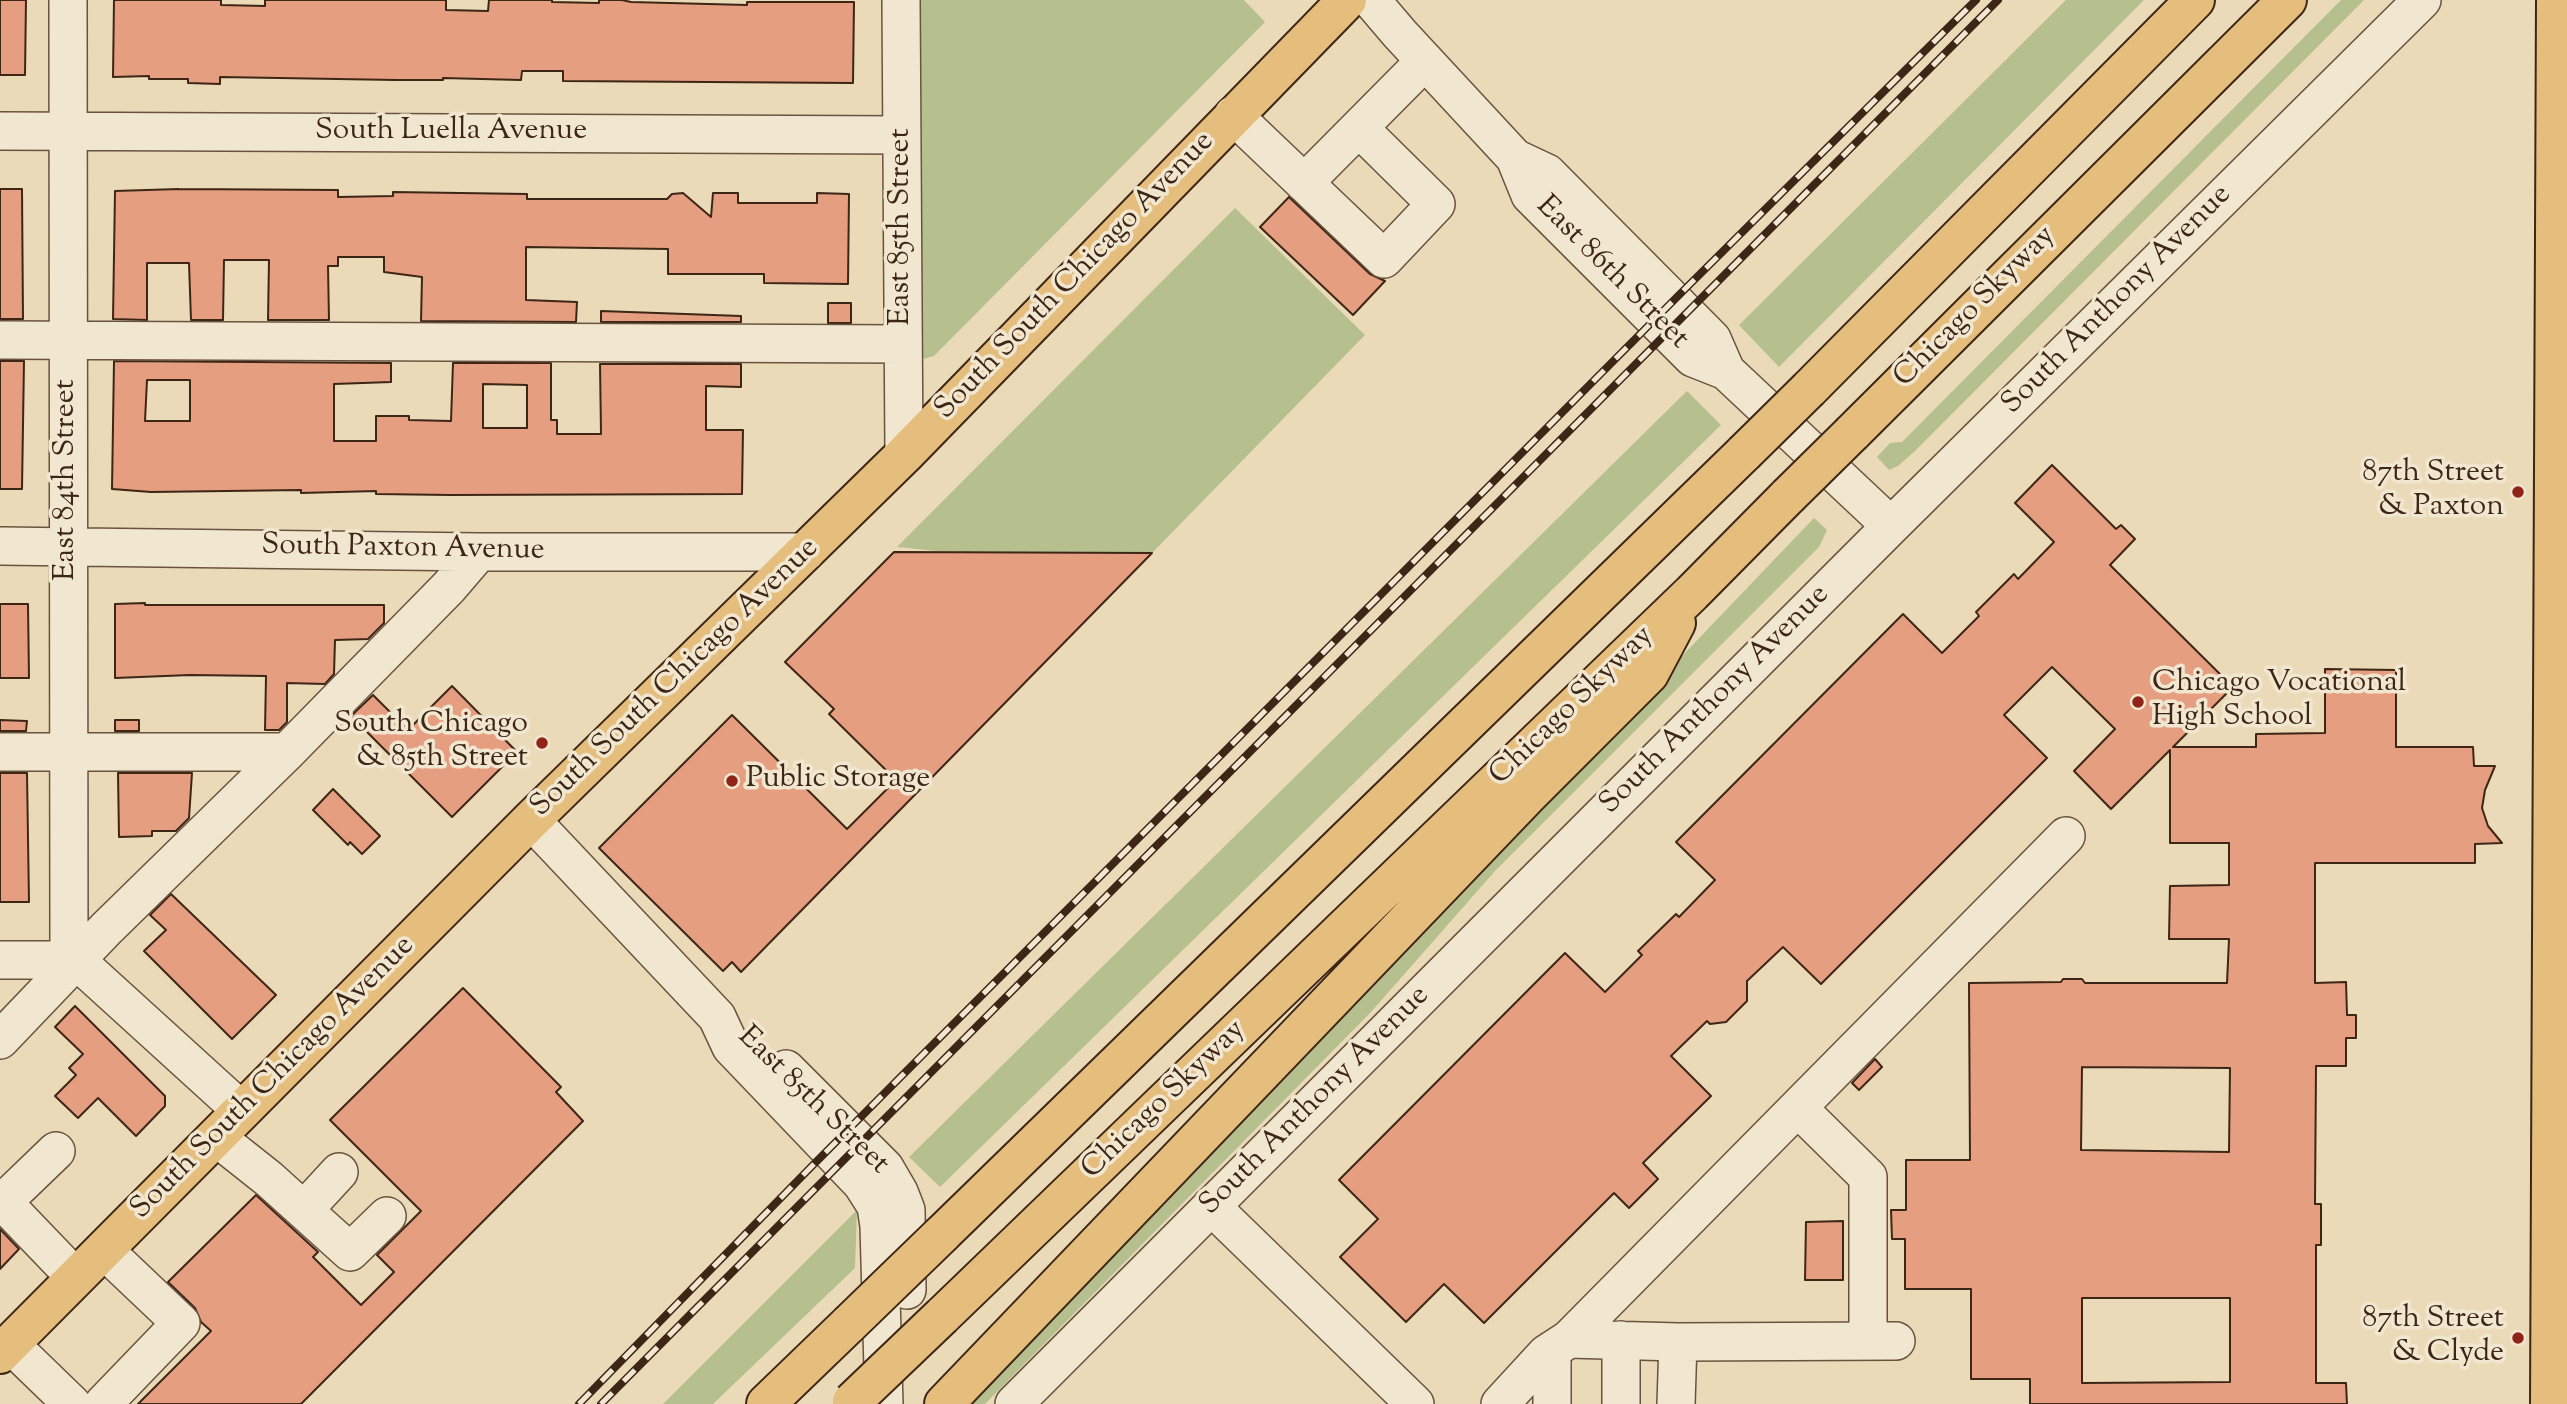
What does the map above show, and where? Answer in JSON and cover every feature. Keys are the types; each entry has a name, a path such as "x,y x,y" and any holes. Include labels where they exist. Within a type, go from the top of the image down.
{"main road":[{"name":"South South Chicago Avenue","path":"5,1349 531,820 904,454 1348,0"},
{"name":"Chicago Skyway","path":"766,1404 1744,453 2195,0"},
{"name":"Chicago Skyway","path":"862,1403 942,1316 1692,593 2287,0"},
{"path":"2556,0 2561,143 2556,1391"},
{"path":"944,1404 1528,794 1649,674 1692,593"}],"street":[{"name":"East 84th Street","path":"68,0 69,752 73,960"},
{"name":"East 85th Street","path":"901,0 904,454"},
{"name":"East 86th Street","path":"1371,0 1515,158 1547,173 1712,339 1726,371 1891,526"},
{"name":"South Anthony Avenue","path":"1014,1404 1891,526 2422,0"},
{"path":"1304,183 1425,61"},
{"path":"1233,115 1384,259 1436,204 1359,128"},
{"name":"South Luella Avenue","path":"0,131 902,135"},
{"path":"0,340 903,344"},
{"name":"South Paxton Avenue","path":"0,546 479,552 806,552"},
{"path":"0,1040 73,960 287,752 449,587 479,552"},
{"path":"0,752 287,752"},
{"name":"East 85th Street","path":"531,820 716,1017 731,1047 862,1184 876,1206 879,1226 862,1403"},
{"path":"1500,1404 1798,1108 2066,836"},
{"path":"0,960 73,960 229,1124 304,1210 350,1252 387,1216"},
{"name":"East 85th Street","path":"716,1017 748,1030 885,1168 899,1192 906,1210 908,1404"},
{"path":"1560,1345 1621,1340 1882,1341 1868,1177 1798,1108"},
{"path":"56,1151 3,1202 76,1278"},
{"path":"304,1210 339,1172"},
{"path":"1212,1206 1415,1404"},
{"path":"103,1404 181,1323 104,1250"},
{"path":"1621,1340 1621,1404"},
{"path":"1676,1404 1678,1342"},
{"path":"1552,1404 1560,1345"},
{"path":"5,1349 72,1404"}],"green space":[{"path":"915,0 1244,0 1265,22 934,356 923,359 914,350"},
{"path":"2066,0 2144,0 1779,367 1739,325"},
{"path":"2341,0 2364,0 1915,451 1889,470 1877,457 1890,443 1902,442"},
{"path":"1235,208 1365,335 1152,553 947,552 897,547"},
{"path":"1687,391 1721,425 940,1187 909,1157"},
{"path":"1814,518 1827,530 1819,547 1495,871 1371,1012 985,1404 967,1404"},
{"path":"857,1210 855,1268 713,1404 663,1404"}],"building":[{"path":"0,0 26,0 25,75 0,75"},
{"path":"114,0 221,0 221,5 265,6 265,0 446,0 446,10 488,11 489,0 599,3 599,0 622,0 747,5 747,2 854,2 853,83 563,81 563,71 522,71 521,80 220,77 220,84 188,83 188,79 149,79 149,76 113,77"},
{"path":"0,189 22,189 23,319 0,319"},
{"path":"338,190 338,197 393,196 393,192 527,194 527,199 667,199 672,194 683,193 711,217 713,193 738,193 738,203 817,203 817,193 849,194 848,284 764,283 764,274 668,274 668,249 526,247 526,300 577,302 576,322 421,321 422,277 384,272 384,257 338,257 338,266 328,266 329,320 268,320 269,260 224,260 223,320 191,320 189,263 147,263 147,320 113,319 115,191"},
{"path":"1289,197 1370,274 1385,281 1353,315 1260,227"},
{"path":"828,303 851,303 851,323 828,323"},
{"path":"601,311 741,316 741,322 601,322"},
{"path":"0,361 24,361 22,489 0,489"},
{"path":"114,361 391,363 391,382 334,384 334,441 376,441 376,416 409,416 409,420 451,421 453,363 551,363 551,420 557,420 557,434 601,434 600,364 741,364 741,387 706,386 706,430 743,430 742,494 450,495 376,494 376,491 151,492 112,489","holes":["147,380 190,380 190,421 145,421","483,384 527,385 527,428 483,428"]},
{"name":"Chicago Vocational High School","path":"2052,465 2116,529 2121,525 2135,539 2110,565 2233,687 2173,747 2256,747 2256,734 2325,733 2325,669 2396,670 2396,747 2473,747 2474,766 2495,766 2485,790 2482,808 2488,826 2502,843 2475,844 2475,863 2315,863 2315,983 2346,982 2347,1015 2356,1015 2356,1038 2346,1038 2346,1066 2316,1066 2315,1204 2321,1204 2321,1245 2316,1245 2316,1383 2346,1383 2347,1404 2030,1404 2030,1379 1971,1379 1971,1289 1905,1289 1905,1239 1892,1239 1891,1210 1906,1210 1906,1160 1970,1160 1969,983 2061,982 2063,979 2082,979 2085,983 2227,983 2229,939 2169,939 2170,886 2229,885 2229,843 2170,843 2170,750 2111,809 2074,771 2115,729 2052,667 2004,715 2047,758 1821,984 1783,947 1747,981 1747,1001 1726,1022 1710,1024 1707,1021 1671,1056 1711,1096 1643,1163 1658,1179 1629,1208 1614,1193 1484,1323 1444,1284 1406,1322 1340,1257 1378,1219 1339,1180 1565,953 1605,992 1642,955 1638,951 1676,914 1679,917 1715,880 1676,842 1903,614 1942,653 1979,616 1976,612 2014,574 2018,579 2054,542 2015,503","holes":["2082,1067 2230,1068 2229,1152 2081,1150","2082,1298 2230,1298 2230,1382 2082,1383"]},
{"path":"894,552 1152,553 741,972 732,962 723,971 599,848 732,715 847,829 896,780 829,714 834,709 785,662"},
{"path":"0,604 28,604 29,678 0,678"},
{"path":"115,604 384,605 384,623 368,639 335,640 334,674 325,684 287,683 287,722 279,730 265,730 266,676 115,678"},
{"path":"452,686 517,752 452,817 351,716 373,695 408,730"},
{"path":"0,720 27,721 26,731 0,731"},
{"path":"115,720 139,720 139,731 115,731"},
{"path":"0,773 27,773 29,902 0,902"},
{"path":"118,773 192,773 189,818 176,831 152,831 152,836 119,837"},
{"path":"333,789 380,836 362,854 350,842 348,845 313,810"},
{"path":"171,894 276,995 232,1039 144,951 166,930 150,915"},
{"path":"463,988 561,1087 556,1092 583,1121 301,1404 138,1404 211,1331 201,1322 195,1308 168,1282 256,1195 318,1252 313,1257 361,1305 394,1272 377,1255 421,1211 330,1120"},
{"path":"75,1006 165,1096 165,1106 136,1136 98,1098 78,1118 55,1096 76,1075 69,1068 83,1054 55,1027"},
{"path":"1875,1059 1882,1067 1859,1090 1852,1083"},
{"path":"1843,1221 1843,1280 1805,1280 1806,1222"},
{"path":"0,1229 19,1249 0,1269"}],"railway":[{"path":"579,1404 813,1165 1976,0"},
{"path":"601,1404 1998,0"}],"place":[{"name":"87th Street & Paxton","path":"2518,492"},
{"name":"Chicago Vocational High School","path":"2138,702"},
{"name":"South Chicago & 85th Street","path":"542,743"},
{"name":"Public Storage","path":"732,781"},
{"name":"87th Street & Clyde","path":"2518,1338"}]}
